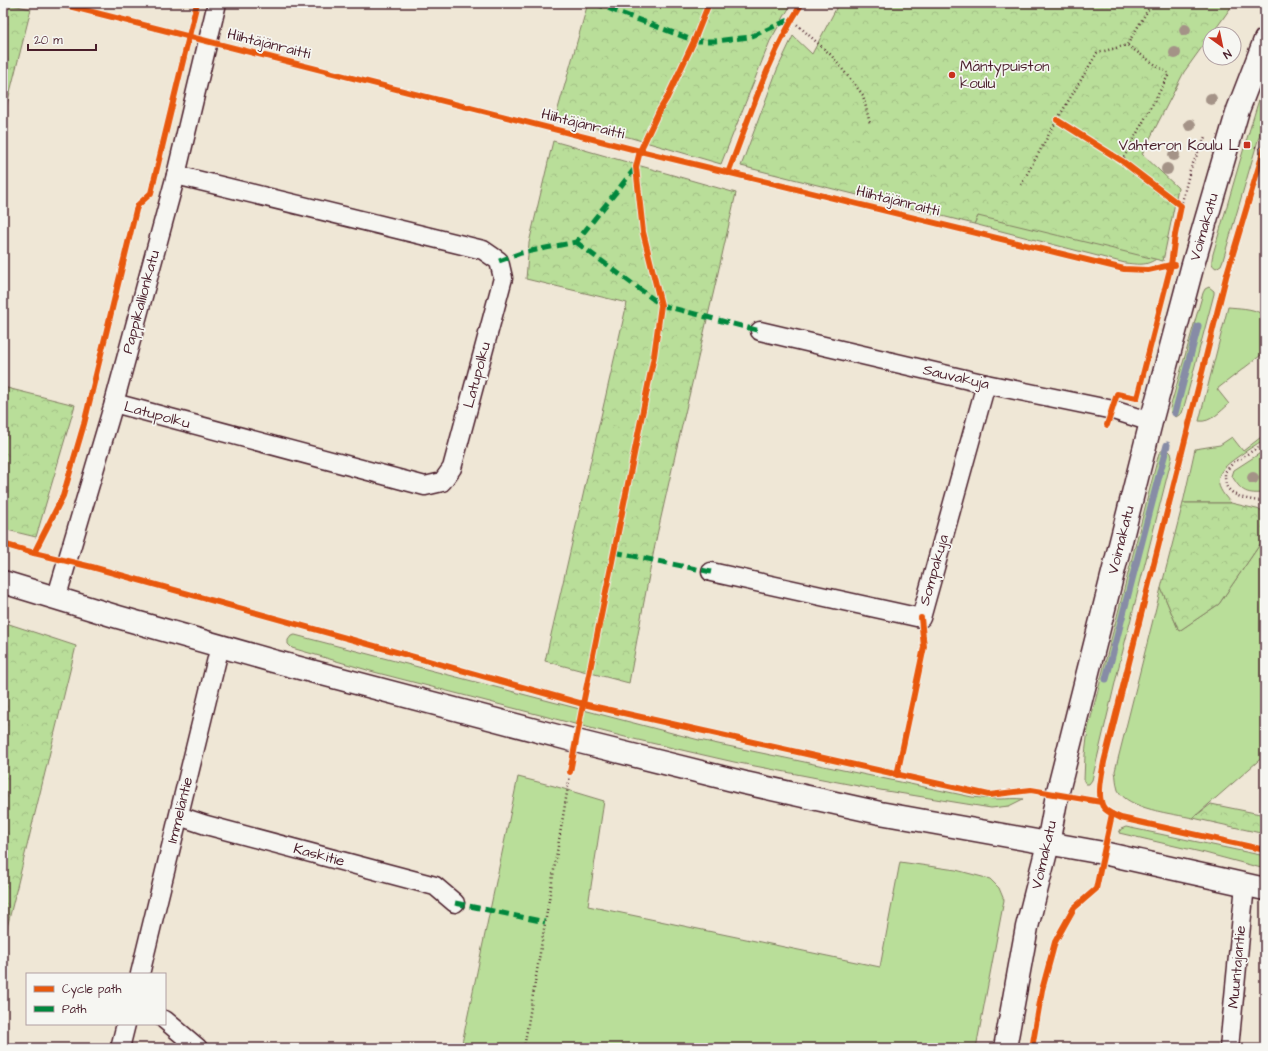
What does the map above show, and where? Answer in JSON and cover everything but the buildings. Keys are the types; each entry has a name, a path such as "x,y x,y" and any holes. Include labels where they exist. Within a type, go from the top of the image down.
{"street":[{"name":"Pappikallionkatu","path":"56,599 114,403 176,175 217,3"},
{"name":"Voimakatu","path":"1004,1048 1027,927 1048,844 1057,796 1151,422 1192,268 1236,117 1265,40"},
{"name":"Latupolku","path":"114,403 425,486 442,482 452,468 503,278 499,261 483,250 176,175"},
{"name":"Sauvakuja","path":"760,331 986,384 1112,410 1151,422"},
{"name":"Sompakuja","path":"711,572 920,618 986,384"},
{"path":"3,582 56,599 220,646 576,741 745,783 872,811 1103,853 1255,887"},
{"name":"Immeläntie","path":"140,973 220,646"},
{"name":"Kaskitie","path":"179,816 206,825 435,886 455,904"},
{"name":"Muuntajantie","path":"1229,1048 1255,887"},
{"path":"166,1021 198,1048"},
{"path":"120,1048 126,1025"}],"path":[{"path":"524,1048 576,741 654,356 661,305 643,232 636,167 640,151 694,41 709,3"},
{"path":"1021,185 1057,120 1097,53 1127,45 1152,3"},
{"path":"788,26 793,17 831,55 863,95 870,124"},
{"path":"1122,161 1169,74 1127,45"},
{"path":"1057,120 1063,124"},
{"path":"1180,213 1190,170 1205,137"},
{"path":"1247,145 1264,150"},
{"path":"1115,156 1128,165"},
{"path":"1175,202 1181,206"},
{"path":"1265,443 1233,463 1225,472 1227,486 1231,492 1237,496 1256,501 1265,501"},
{"path":"575,702 590,706"}],"green space":[{"path":"3,3 31,9 3,120"},
{"path":"588,3 792,3 770,41 721,164 556,116"},
{"path":"839,3 1234,3 1218,26 1202,26 1202,47 1184,72 1142,154 1178,188 1163,261 978,216 974,224 741,166 777,70 793,36 812,54"},
{"path":"1265,80 1265,121 1258,140 1223,260 1221,265 1216,268 1212,264 1213,254"},
{"path":"553,141 736,193 657,535 629,683 545,661 627,303 526,279 529,243"},
{"path":"988,197 1163,254 1153,261 1145,264 1125,263 974,224"},
{"path":"1209,287 1214,291 1214,294 1184,407 1182,413 1176,417 1171,412 1170,408 1203,293 1205,289"},
{"path":"1228,307 1253,310 1263,316 1266,331 1265,352 1217,389 1229,404 1211,418 1199,421"},
{"path":"3,387 75,405 36,537 3,529"},
{"path":"1265,434 1265,439 1229,463 1220,474 1218,479 1221,490 1231,503 1183,503 1195,449 1220,445 1232,437 1243,451"},
{"path":"1164,449 1167,449 1171,453 1172,457 1092,780 1089,784 1086,784 1084,781 1088,729 1159,453"},
{"path":"1265,450 1265,493 1249,493 1239,486 1232,476 1234,470"},
{"path":"1183,503 1231,503 1265,511 1265,537 1219,604 1179,631 1161,588"},
{"path":"1265,537 1265,755 1193,818 1152,810 1131,802 1118,790 1115,771 1161,588 1179,631 1219,604"},
{"path":"3,622 76,646 3,944"},
{"path":"295,635 699,740 972,797 1023,799 1009,806 991,808 874,789 734,762 625,737 374,672 292,648 288,644 288,640 291,636"},
{"path":"518,777 604,801 588,906 880,967 900,862 956,870 990,879 999,888 1004,900 976,1048 461,1048"},
{"path":"1211,804 1265,815 1265,834 1193,818"},
{"path":"1126,827 1265,856 1265,869 1119,833 1121,829"}],"waterway":[{"path":"1175,413 1198,326"},
{"path":"1106,679 1167,445"}],"marked path":[{"path":"594,3 694,41 715,41 750,37 791,19"},
{"path":"499,261 521,253 576,242 636,167"},
{"path":"576,242 661,305 760,331"},
{"path":"614,552 711,572"},
{"path":"455,903 545,922"}],"cycle path":[{"name":"Hiihtäjänraitti","path":"57,3 640,151 1124,269 1148,270 1175,265"},
{"path":"34,553 63,496 84,424 136,210 138,205 151,193 197,3"},
{"path":"570,772 654,356 661,305 643,232 636,167 640,151 694,41 709,3"},
{"path":"728,173 770,65 790,23 802,3"},
{"path":"1057,120 1122,161 1181,206 1171,265 1137,398 1117,394 1107,425"},
{"path":"1265,146 1226,277 1104,762 1100,792 1100,798 1104,808 1110,813 1121,818 1265,850"},
{"path":"3,544 92,567 583,704 989,795 1031,790 1101,802"},
{"path":"897,775 924,647 921,618"},
{"path":"1032,1048 1042,990 1055,942 1074,908 1096,889 1112,814"}],"place":[{"name":"Mäntypuiston koulu","path":"952,75"},
{"name":"Vahteron Koulu L","path":"1247,145"}]}
